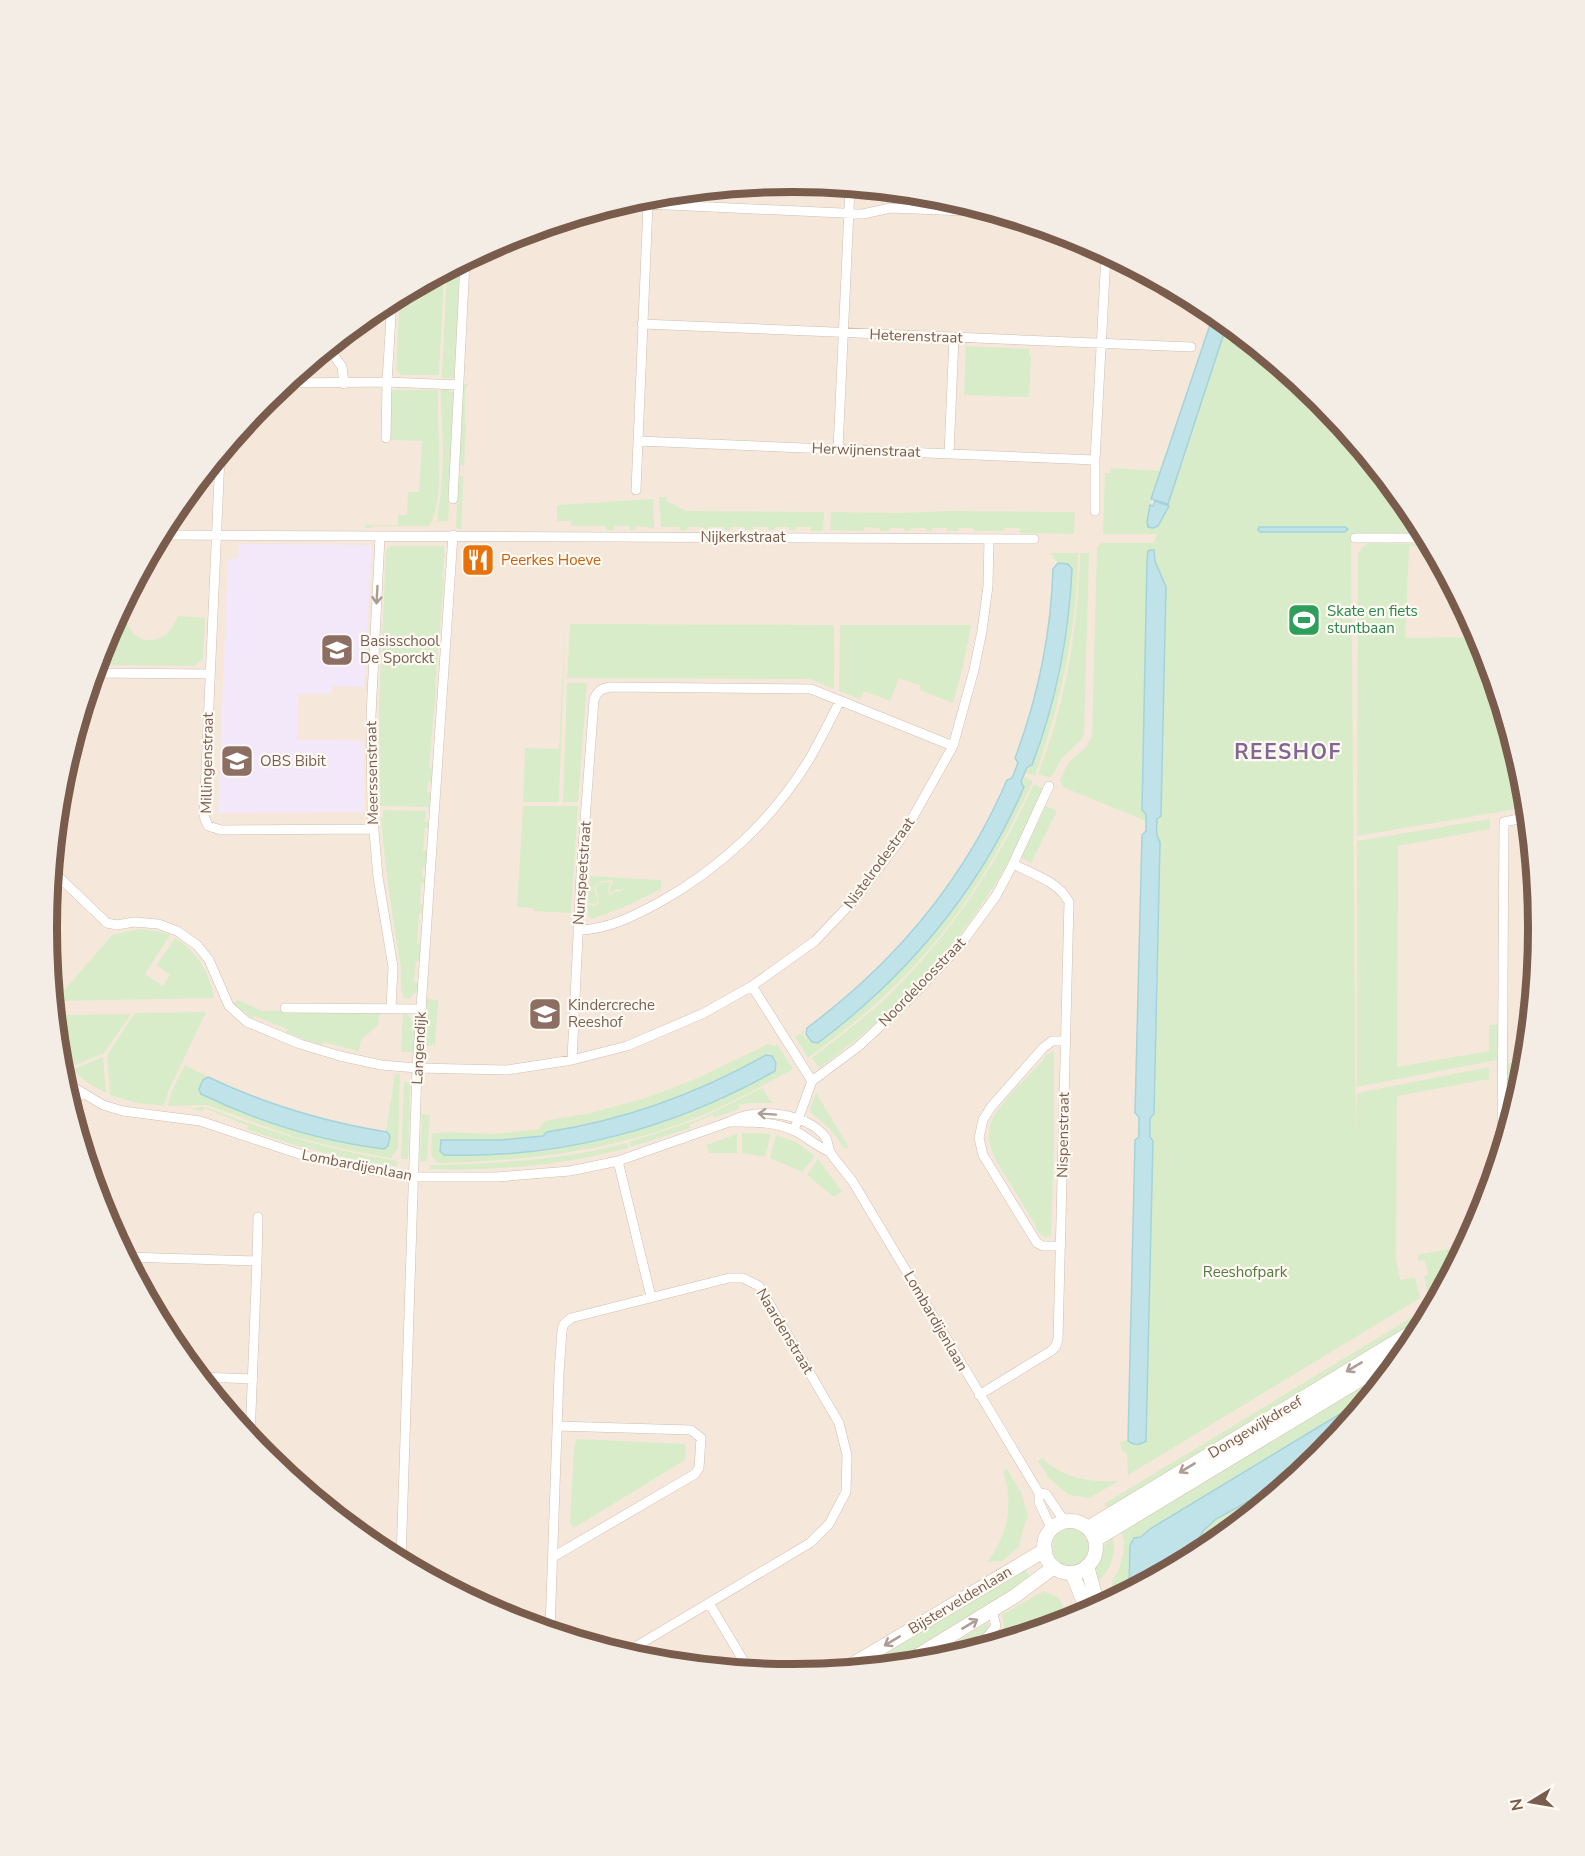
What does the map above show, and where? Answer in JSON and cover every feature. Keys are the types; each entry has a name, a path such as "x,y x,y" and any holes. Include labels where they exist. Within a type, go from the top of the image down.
{"street":[{"path":"838,449 850,195"},
{"path":"696,199 696,206"},
{"path":"663,205 863,214 890,208 951,210"},
{"path":"636,490 648,207"},
{"path":"1095,511 1095,460 1106,262"},
{"path":"453,499 465,269"},
{"path":"386,438 391,312"},
{"name":"Heterenstraat","path":"642,324 1191,347"},
{"path":"949,454 954,337"},
{"path":"333,354 342,367 344,384"},
{"path":"299,383 387,382 459,385"},
{"name":"Herwijnenstraat","path":"638,441 1095,460"},
{"name":"Millingenstraat","path":"219,468 204,816 208,826 221,830 373,829"},
{"name":"Nijkerkstraat","path":"171,535 1034,539"},
{"name":"Langendijk","path":"401,1551 417,1068 453,535"},
{"name":"Meerssenstraat","path":"380,537 371,716 373,829 378,877 393,967 391,1008"},
{"path":"1355,538 1416,538"},
{"name":"Nistelrodestraat","path":"59,877 107,923 117,925 134,922 158,924 177,931 197,945 209,960 226,1001 248,1022 300,1044 340,1056 381,1065 507,1070 572,1059 627,1046 704,1013 752,986 815,941 855,899 900,840 953,746 982,631 988,585 989,539"},
{"path":"103,674 210,674"},
{"name":"Nunspeetstraat","path":"572,1059 578,930 596,694 601,689 610,687 802,687 840,701"},
{"path":"578,930 600,929 649,908 686,887 725,857 755,830 779,802 810,758 840,701 953,746"},
{"name":"Noordeloosstraat","path":"812,1081 859,1046 958,948 996,896 1049,786"},
{"path":"1502,1121 1504,822 1520,819"},
{"name":"Nispenstraat","path":"979,1395 1051,1351 1058,1339 1069,902 1064,892 1013,864"},
{"path":"752,986 812,1081 794,1130"},
{"path":"285,1008 422,1009"},
{"path":"1061,1246 1043,1246 1037,1243 983,1155 979,1138 983,1120 991,1107 1043,1048 1052,1041 1065,1041"},
{"name":"Lombardijenlaan","path":"75,1089 103,1105 123,1111 200,1121 305,1156 415,1177 496,1177 570,1171 618,1161 747,1114 763,1113 798,1120 815,1128 826,1139 830,1152 853,1182 1039,1493 1039,1502 1052,1530"},
{"path":"77,1098 81,1093"},
{"name":"Lombardijenlaan","path":"729,1122 763,1123 794,1130 830,1152"},
{"path":"618,1161 651,1297"},
{"path":"251,1425 258,1217"},
{"path":"135,1257 257,1261"},
{"name":"Naardenstraat","path":"550,1622 557,1426 564,1324 572,1318 651,1297 729,1278 743,1278 759,1286 839,1422 847,1455 846,1492 829,1524 810,1543 636,1646"},
{"name":"Dongewijkdreef","path":"1088,1528 1404,1337"},
{"name":"Dongewijkdreef","path":"1095,1540 1384,1365"},
{"path":"210,1377 253,1379"},
{"path":"553,1557 695,1474 699,1468 700,1438 691,1430 557,1426"},
{"name":"Lombardijenlaan","path":"1039,1493 1046,1494 1065,1522"},
{"path":"1065,1522 1077,1522 1088,1528 1095,1540 1095,1555 1088,1566 1072,1573 1053,1567 1045,1550 1045,1543 1052,1530 1065,1522"},
{"name":"Bijsterveldenlaan","path":"860,1660 1045,1550"},
{"path":"1088,1566 1096,1598"},
{"name":"Bijsterveldenlaan","path":"926,1651 992,1610 1053,1567"},
{"path":"1072,1573 1084,1603"},
{"path":"708,1603 744,1662"},
{"name":"Bijsterveldenlaan","path":"987,1637 996,1626 992,1610"}],"shaded area":[{"path":"792,192 889,199 983,218 1029,232 1074,248 1160,291 1201,316 1240,344 1277,375 1313,408 1376,480 1404,519 1452,603 1489,692 1503,738 1522,832 1528,928 1522,1024 1503,1118 1489,1164 1452,1253 1429,1296 1404,1337 1376,1376 1345,1413 1313,1448 1240,1512 1201,1540 1118,1588 1074,1608 983,1638 889,1657 841,1662 792,1664 696,1657 602,1638 556,1624 511,1608 425,1565 384,1540 345,1512 308,1481 272,1448 209,1376 181,1337 133,1253 96,1164 82,1118 63,1024 59,976 57,928 63,832 82,738 96,692 133,603 156,560 181,519 209,480 240,443 272,408 345,344 384,316 467,268 511,248 602,218 696,199 744,194"},
{"path":"239,544 372,545 364,687 332,686 331,694 298,694 297,740 364,741 364,812 218,813 228,559 238,559"}],"green space":[{"path":"460,272 454,378 442,378 447,279"},
{"path":"444,281 439,375 402,375 396,370 399,307"},
{"name":"Reeshofpark","path":"1224,333 1277,375 1313,408 1376,480 1413,534 1351,535 1356,1137 1357,1093 1489,1067 1489,1079 1397,1096 1396,1259 1400,1280 1415,1277 1420,1298 1128,1475 1127,1454 1122,1451 1120,1442 1129,1440 1146,821 1063,787 1060,780 1068,763 1086,747 1092,736 1097,547 1102,543 1154,543 1157,534 1103,534 1105,473 1110,473 1111,468 1160,471 1151,499 1146,498 1151,500 1147,524 1148,527 1155,528 1163,518","holes":["1148,551 1146,814 1142,810"]},
{"path":"966,346 1029,349 1029,355 1031,355 1029,397 964,395"},
{"path":"468,384 465,390 466,425 461,530 456,528 458,484 462,483 458,482 458,476 463,476 464,466 459,465 463,385"},
{"path":"441,387 454,393 448,521 437,522 443,459"},
{"path":"388,390 438,390 440,461 438,498 429,526 372,526 366,528 366,525 398,525 398,515 407,515 408,492 419,492 422,441 388,440"},
{"path":"659,497 667,497 667,501 686,511 824,512 823,531 811,531 811,527 796,527 795,531 790,530 789,527 775,527 774,530 768,530 768,527 753,527 753,530 745,530 745,527 730,527 730,530 724,530 724,527 709,527 708,530 703,530 702,527 687,527 687,530 680,530 679,527 661,527"},
{"path":"653,499 654,528 636,526 636,530 630,530 630,526 615,526 614,530 606,530 606,526 571,526 571,521 557,521 557,505"},
{"path":"831,512 1075,512 1074,534 1020,533 1020,528 1005,528 1004,531 974,531 974,528 959,528 958,531 947,531 947,528 932,528 932,531 926,531 926,528 911,528 910,531 905,531 904,528 890,528 889,531 880,531 879,528 865,527 864,531 830,530"},
{"path":"1369,543 1419,544 1420,546 1409,546 1405,638 1468,637 1489,692 1503,738 1518,809 1357,836 1358,554 1362,547"},
{"path":"391,546 444,546 442,578 444,578 429,768 434,768 433,782 428,782 427,792 432,793 431,807 380,806 379,706 386,550"},
{"path":"1050,553 1078,553 1077,582 1071,638 1060,694 1035,776 1025,772 1032,764 1041,740 1055,691 1068,615 1068,564 1059,564"},
{"path":"1080,553 1089,553 1084,735 1062,758 1049,778 1038,774 1056,720 1069,665 1077,609"},
{"path":"566,603 559,802 523,802 525,748 559,749"},
{"path":"178,616 205,618 203,659 194,666 106,665 126,619 135,635 150,640 159,639 166,634"},
{"path":"570,624 834,625 834,689 810,679 567,678"},
{"path":"840,625 971,625 953,703 920,690 921,686 899,678 890,701 864,691 860,699 839,691"},
{"path":"567,683 587,683 578,802 563,802"},
{"path":"1023,777 1033,781 1019,811 987,869 950,924 907,974 883,997 808,1058 795,1037 804,1031 803,1035 806,1039 807,1035 812,1041 818,1043 882,989 938,928 985,861 1006,825 1024,787 1021,782"},
{"path":"1034,784 1045,790 1002,874 978,911 923,978 892,1009 819,1068 812,1058 887,997 932,949 952,923 988,870 1020,814"},
{"path":"523,806 578,806 571,913 533,911 533,908 517,907"},
{"path":"1046,806 1057,811 1031,863 1021,857"},
{"path":"383,810 431,811 426,812 425,822 430,823 430,828 425,828 423,851 428,851 427,867 423,867 422,877 427,877 426,883 421,883 420,904 425,905 424,913 419,913 417,944 422,945 420,961 416,961 414,982 419,983 418,993 414,993 409,999 404,998 401,989 401,967 381,818"},
{"path":"1490,819 1490,829 1398,846 1397,1067 1489,1051 1489,1025 1498,1024 1497,1060 1357,1087 1357,841"},
{"path":"590,876 661,880 661,889 622,908 591,919 588,916 588,905 595,906 599,903 596,888 598,883 611,882 607,891 611,895 617,891 621,892 624,888 616,889 611,893 609,890 612,880 598,882 594,888 598,902 588,903"},
{"path":"140,929 170,935 145,974 163,986 170,975 157,965 175,938 190,949 201,962 212,986 213,998 61,1001 61,995 112,935"},
{"path":"427,999 438,1000 435,1048 433,1043 431,1046 424,1046"},
{"path":"238,1000 262,1011 285,1011 285,1013 380,1010 378,1025 361,1040 359,1051 323,1042 322,1045 286,1033 287,1029 255,1016 253,1019 234,1004"},
{"path":"206,1012 168,1092 164,1106 137,1103 110,1095 107,1055 135,1013"},
{"path":"131,1014 104,1053 70,1067 62,1015"},
{"path":"403,1014 408,1014 413,1022 416,1022 414,1052 401,1052"},
{"path":"768,1044 775,1046 777,1044 793,1069 708,1113 675,1126 608,1145 541,1156 473,1162 437,1163 431,1155 432,1134 446,1132 495,1134 539,1129 544,1121 586,1114 646,1098 698,1078","holes":["766,1055 772,1057 777,1065 775,1071 736,1091 656,1124 615,1136 532,1151 444,1155 440,1151 441,1140 501,1140 543,1136 547,1132 605,1120 687,1093"]},
{"path":"1054,1051 1051,1236 1045,1238 1037,1231 996,1159 989,1133 991,1123 1000,1107 1046,1055"},
{"path":"103,1057 106,1093 71,1070"},
{"path":"1516,1062 1506,1103 1507,1064"},
{"path":"185,1065 208,1077 203,1080 199,1089 201,1094 223,1104 291,1129 337,1141 384,1149 388,1145 390,1136 386,1131 395,1074 400,1074 398,1148 391,1158 295,1137 207,1105 168,1106 171,1093"},
{"path":"404,1082 410,1082 408,1159 401,1159"},
{"path":"762,1088 772,1103 738,1105 739,1109 714,1118 713,1115 689,1125 690,1128 631,1147 629,1142 700,1119"},
{"path":"816,1093 849,1147 845,1149 830,1129 811,1113 810,1109"},
{"path":"202,1107 301,1140 397,1161 397,1166 302,1147 247,1129 248,1126 204,1108 203,1111 191,1109"},
{"path":"422,1114 430,1115 427,1161 420,1161"},
{"path":"742,1133 771,1134 765,1157 742,1153"},
{"path":"737,1134 737,1153 709,1153 706,1145"},
{"path":"776,1135 796,1142 815,1156 802,1172 770,1158"},
{"path":"627,1143 629,1148 549,1164 502,1168 430,1169 430,1165 480,1164 554,1157"},
{"path":"818,1159 842,1192 834,1197 807,1175"},
{"path":"1454,1248 1432,1291 1425,1295 1427,1291 1424,1276 1428,1275 1425,1260 1418,1261 1417,1255"},
{"path":"1418,1313 1408,1330 1111,1511 1104,1504"},
{"path":"1377,1375 1349,1409 1150,1529 1141,1537 1136,1537 1130,1546 1129,1582 1111,1591 1112,1581 1123,1555 1124,1543 1121,1530"},
{"path":"577,1439 684,1444 686,1446 685,1460 574,1528 570,1523 574,1446"},
{"path":"1042,1458 1068,1475 1078,1478 1119,1481 1089,1498 1069,1495 1046,1476 1047,1474 1038,1461"},
{"path":"1007,1469 1021,1491 1028,1517 1019,1547 1002,1561 987,1562 1000,1541 1007,1519 1008,1495 1003,1471"},
{"path":"1262,1494 1197,1542 1211,1522"},
{"path":"1071,1528 1084,1534 1090,1547 1084,1560 1071,1566 1058,1560 1052,1547 1058,1534"},
{"path":"1112,1536 1114,1550 1112,1562 1097,1583 1094,1570 1106,1543"},
{"path":"1024,1567 1031,1579 1004,1599 917,1652 866,1659"},
{"path":"1043,1591 1059,1598 1066,1611 1001,1633 1004,1626 1002,1615"},
{"path":"989,1622 988,1629 981,1637 978,1635 973,1640 950,1646"}],"water":[{"path":"1211,323 1224,333 1168,504 1151,499"},
{"path":"1155,501 1169,506 1158,526 1153,528 1148,527 1147,522 1150,505 1153,506"},
{"path":"1259,527 1345,527 1348,529 1345,532 1260,532"},
{"path":"1150,550 1154,550 1155,561 1166,587 1161,816 1157,819 1157,836 1160,842 1154,1114 1150,1118 1150,1137 1153,1141 1146,1441 1133,1444 1128,1441 1135,1140 1139,1137 1139,1117 1135,1113 1142,835 1146,831 1146,814 1142,810 1147,561"},
{"path":"1058,563 1068,564 1072,569 1068,619 1060,668 1048,717 1032,765 1027,767 1021,782 1024,787 1006,825 963,896 911,960 851,1017 818,1043 812,1042 806,1034 807,1028 869,976 924,917 970,852 1007,780 1012,778 1018,763 1015,758 1042,665 1053,569"},
{"path":"766,1055 772,1056 776,1063 775,1071 697,1109 657,1124 616,1136 531,1152 444,1155 440,1151 441,1140 501,1140 543,1136 547,1132 632,1113 714,1082"},
{"path":"208,1077 251,1096 296,1111 387,1132 390,1136 388,1146 384,1149 337,1141 268,1122 201,1094 199,1089 203,1080"},
{"path":"1349,1409 1313,1448 1262,1493 1216,1519 1203,1531 1197,1542 1129,1582 1130,1546 1134,1538 1141,1537 1150,1529"}],"place":[{"name":"Peerkes Hoeve","path":"478,560"},
{"name":"Skate en fiets stuntbaan","path":"1304,620"},
{"name":"Basisschool De Sporckt","path":"337,650"},
{"name":"OBS Bibit","path":"237,761"},
{"name":"Kindercreche Reeshof","path":"545,1014"}],"district":[{"name":"REESHOF","path":"1288,752"}]}
